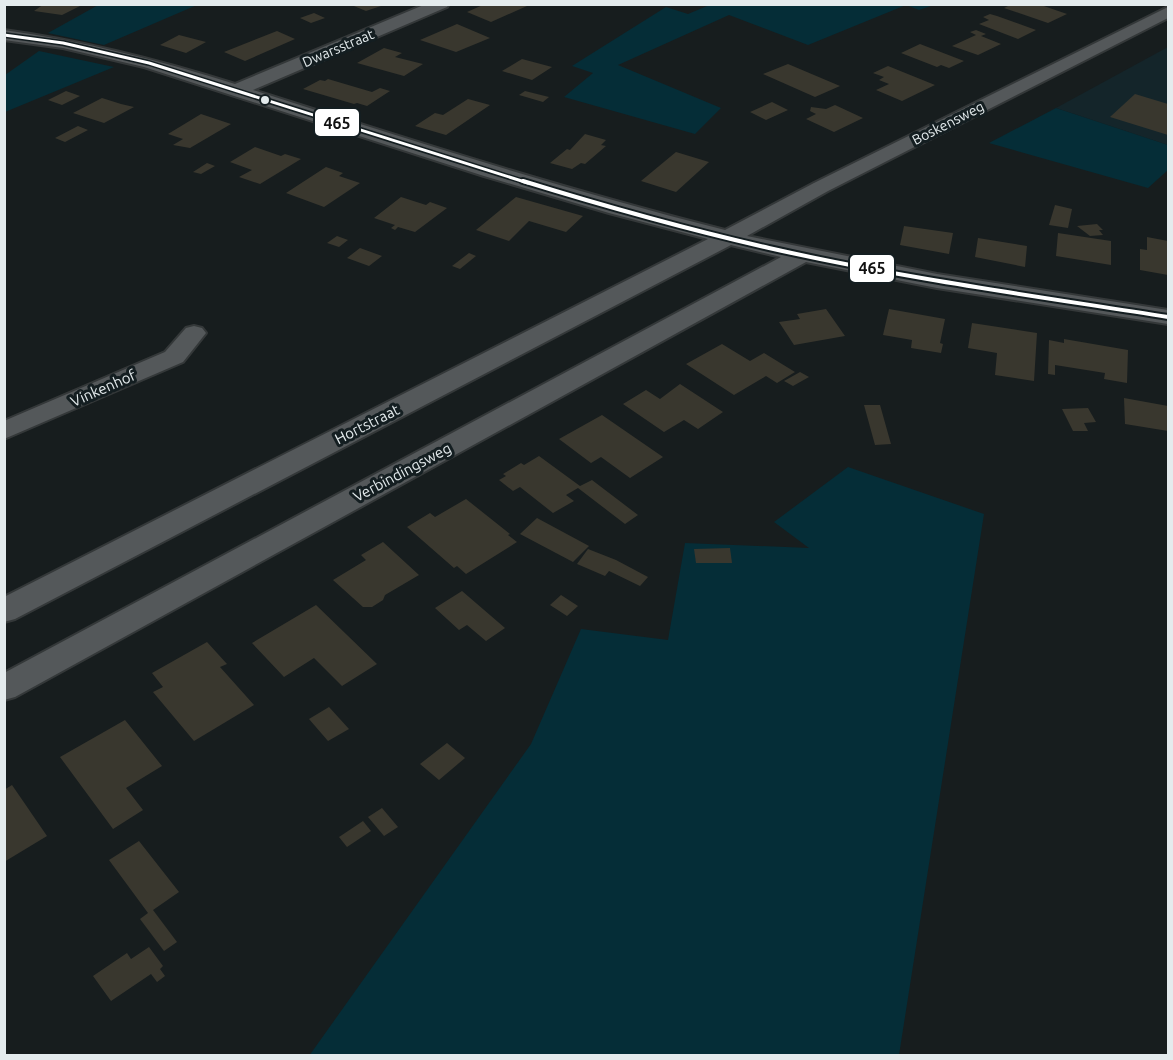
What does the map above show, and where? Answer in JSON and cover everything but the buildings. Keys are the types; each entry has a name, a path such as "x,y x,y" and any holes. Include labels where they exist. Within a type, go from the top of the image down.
{"street":[{"name":"Dwarsstraat","path":"235,91 441,4"},
{"name":"Boskensweg","path":"729,237 821,187 1168,12"},
{"path":"4,35 63,43 149,63 502,176 616,209 800,256 937,281 1168,317"},
{"path":"355,417 688,247 698,230"},
{"name":"Hortstraat","path":"4,611 729,237"},
{"name":"Verbindingsweg","path":"4,687 800,256"},
{"name":"Vinkenhof","path":"4,431 174,357 194,333"}],"shaded area":[{"path":"100,4 197,5 104,45 48,33"},
{"path":"712,4 934,5 919,10 906,5 808,45 729,15 618,65 721,108 695,134 564,97 593,73 572,66 666,7 688,14"},
{"path":"1168,47 1168,145 1056,108"},
{"path":"39,51 114,67 5,112 5,75"},
{"path":"1056,108 1168,145 1168,170 1148,188 989,143"},
{"path":"848,467 984,514 899,1055 309,1056 531,744 581,629 668,640 685,543 809,548 774,522"}],"transit line":[{"name":"465","path":"4,35 63,43 149,63 491,172 616,209 769,248 937,281 1168,317"}]}
